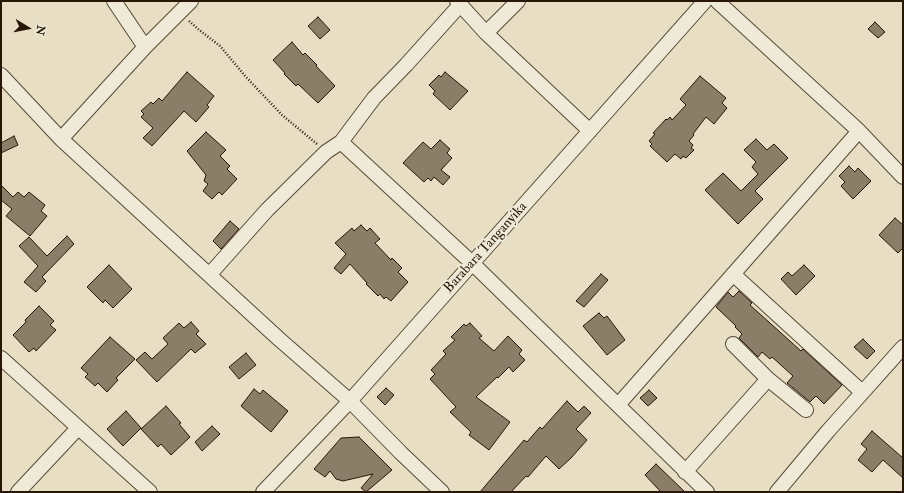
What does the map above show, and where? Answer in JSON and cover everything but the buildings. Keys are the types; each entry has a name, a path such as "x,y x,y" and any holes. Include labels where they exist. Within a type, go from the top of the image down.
{"street":[{"path":"114,1 144,47"},
{"path":"61,139 144,47 190,1"},
{"path":"486,33 518,1"},
{"name":"Barabara Tanganyika","path":"263,492 350,401 705,1"},
{"path":"717,1 858,131 903,177"},
{"path":"210,274 267,210 326,152 341,142 374,98 406,66 458,3 486,33 590,131"},
{"path":"1,74 61,139 210,274 279,339 350,401 442,492"},
{"path":"618,405 858,131"},
{"path":"341,142 472,263 707,492"},
{"path":"733,274 862,392"},
{"path":"733,344 768,378 806,410"},
{"path":"777,492 828,431 903,347"},
{"path":"1,358 150,492"},
{"path":"685,472 768,378"},
{"path":"18,492 78,428"}],"path":[{"path":"180,12 198,29 220,46 246,77 282,115 326,152"}]}
